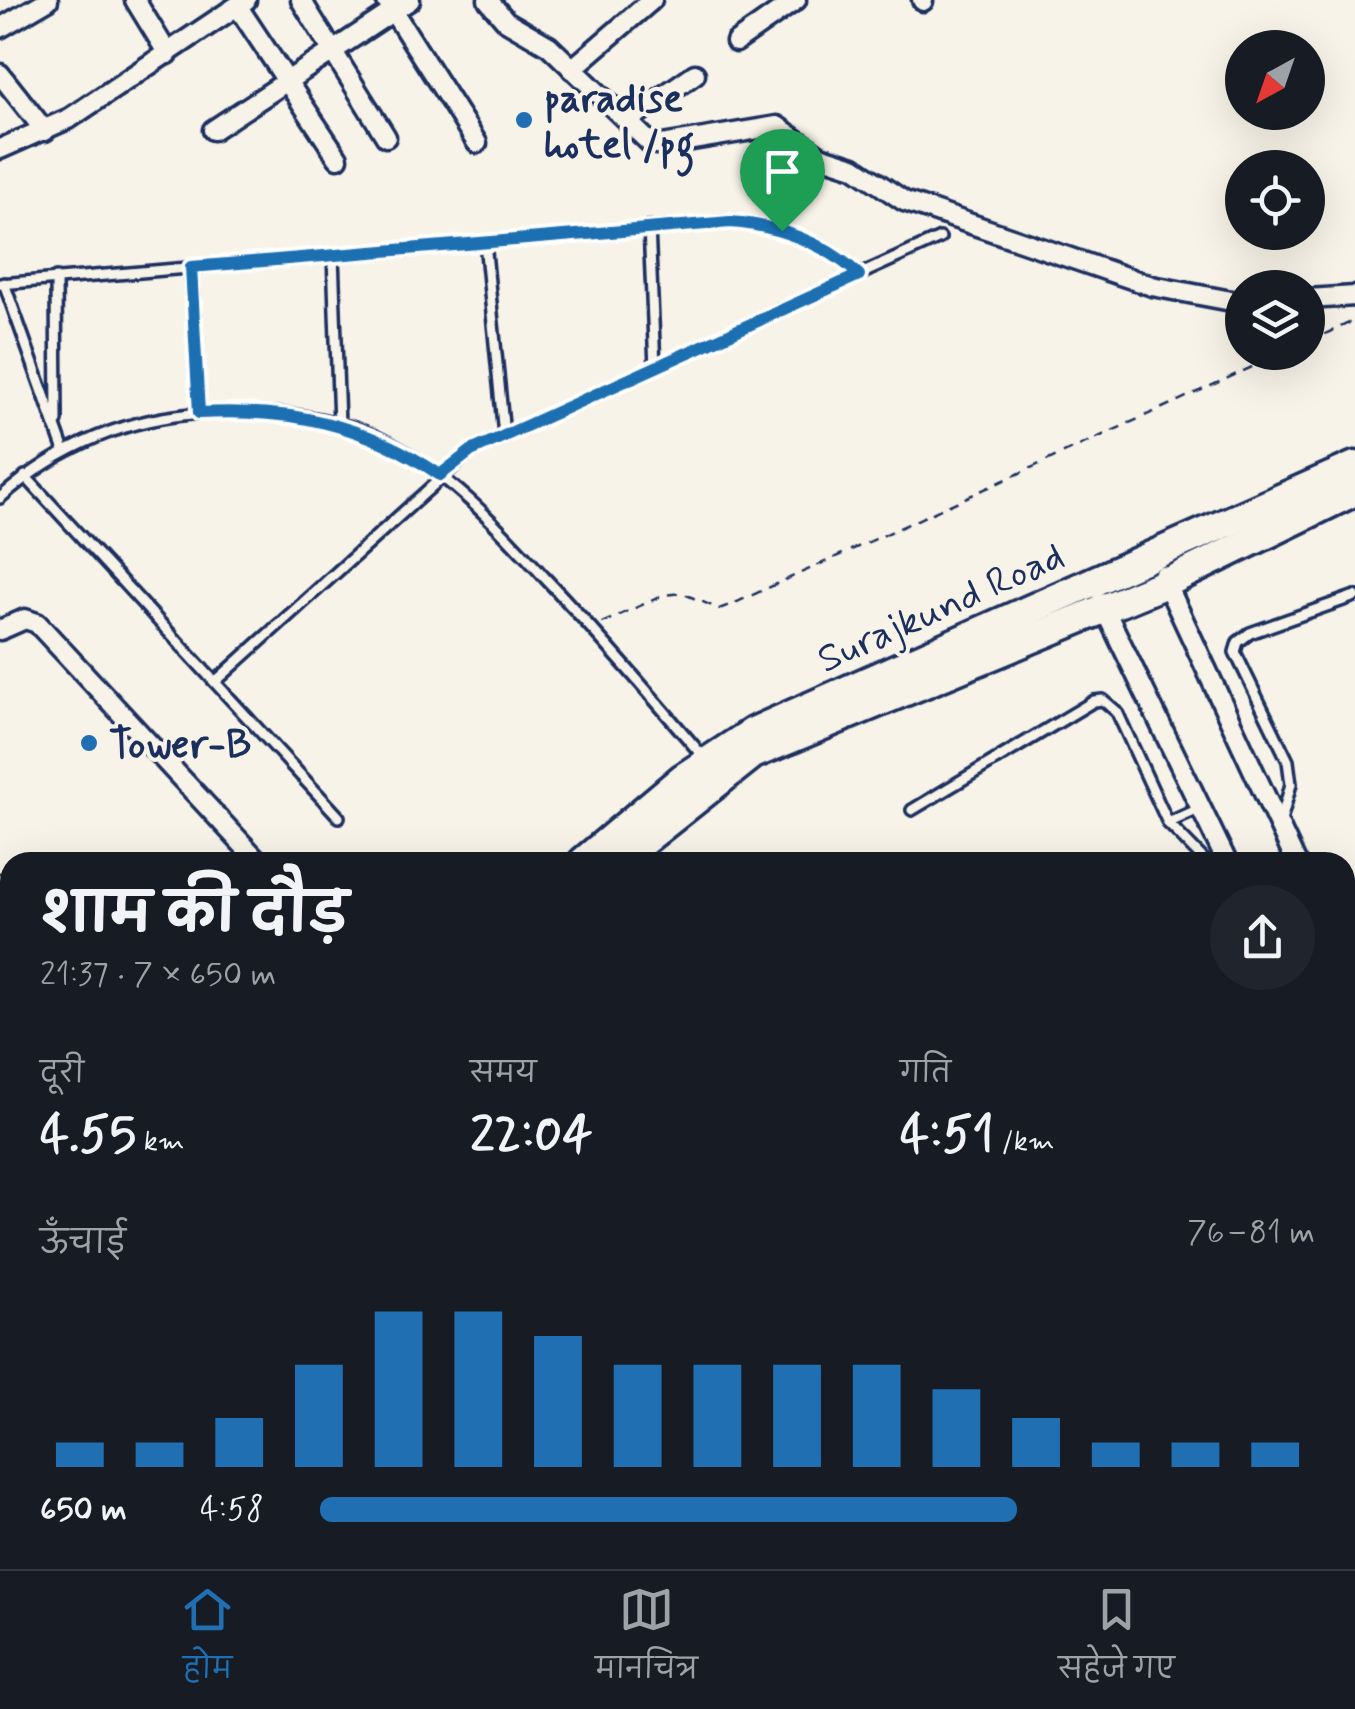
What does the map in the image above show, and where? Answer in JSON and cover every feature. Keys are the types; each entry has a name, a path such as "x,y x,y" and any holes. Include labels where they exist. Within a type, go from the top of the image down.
{"main road":[{"name":"Surajkund Road","path":"1161,570 1355,466"},
{"name":"Surajkund Road","path":"597,852 779,718 1355,491"},
{"name":"Surajkund Road","path":"628,852 714,769"}],"street":[{"path":"0,28 48,0"},
{"path":"302,0 386,137"},
{"path":"213,130 333,51 390,6 410,0"},
{"path":"572,70 652,0"},
{"path":"736,42 796,0"},
{"path":"492,1 497,14 549,46 630,118 650,143 662,145 777,126 820,156 854,167 904,202 1152,286 1225,300"},
{"path":"143,2 168,54"},
{"path":"0,149 45,131 242,3 338,158"},
{"path":"390,6 477,142"},
{"path":"0,74 45,131"},
{"path":"630,118 695,74"},
{"path":"1325,298 1355,296"},
{"path":"1161,570 1293,852"},
{"path":"1098,595 1222,852"},
{"path":"0,630 25,619 37,623 250,852"}],"lane":[{"path":"64,451 2,284 649,228 751,223 824,249 859,275"},
{"path":"649,228 655,367"},
{"path":"215,682 471,451 940,238"},
{"path":"485,242 504,435"},
{"path":"334,254 339,424"},
{"path":"191,267 199,413"},
{"path":"56,278 58,430"},
{"path":"0,498 25,476 93,436 170,415 259,410 339,424 376,436 440,475 479,507 593,628 714,769"},
{"path":"25,476 339,818"},
{"path":"1280,823 1291,784 1288,761 1234,652 1238,642 1250,633 1355,596"},
{"path":"912,810 1094,700 1103,700 1117,712 1168,823 1196,852"},
{"path":"1168,823 1201,808"}],"path":[{"path":"1325,334 1352,322"},
{"path":"593,628 664,594 682,594 719,609 735,604 1246,370"}],"place":[{"name":"paradise hotel /pg","path":"524,120"},
{"name":"Tower-B","path":"89,743"}],"route":[{"path":"730,222 782,231 824,249 859,275 471,451 440,475 376,436 339,424 259,410 199,413 191,267 730,222"}]}
